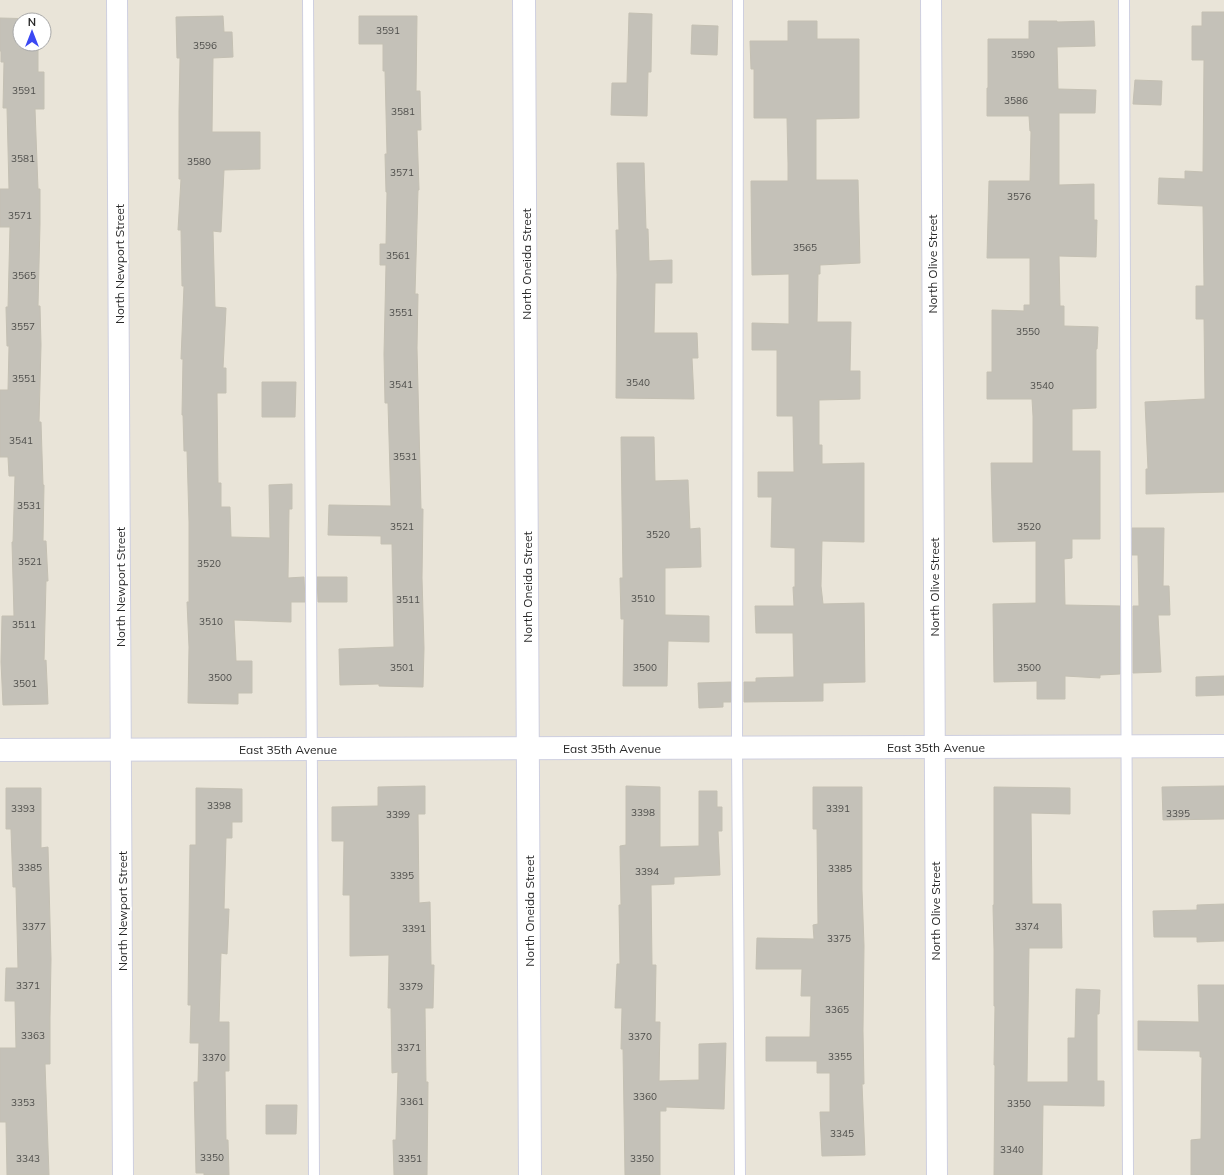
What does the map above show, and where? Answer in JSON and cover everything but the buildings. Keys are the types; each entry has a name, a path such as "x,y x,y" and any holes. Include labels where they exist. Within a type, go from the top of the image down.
{"street":[{"name":"North Newport Street","path":"118,0 124,1175"},
{"name":"North Oneida Street","path":"524,0 530,1175"},
{"name":"North Olive Street","path":"930,0 936,1175"},
{"name":"East 35th Avenue","path":"0,750 1224,746"}],"lane":[{"path":"308,0 314,1175"},
{"path":"738,0 737,748 740,1175"},
{"path":"1124,0 1128,1175"}]}
